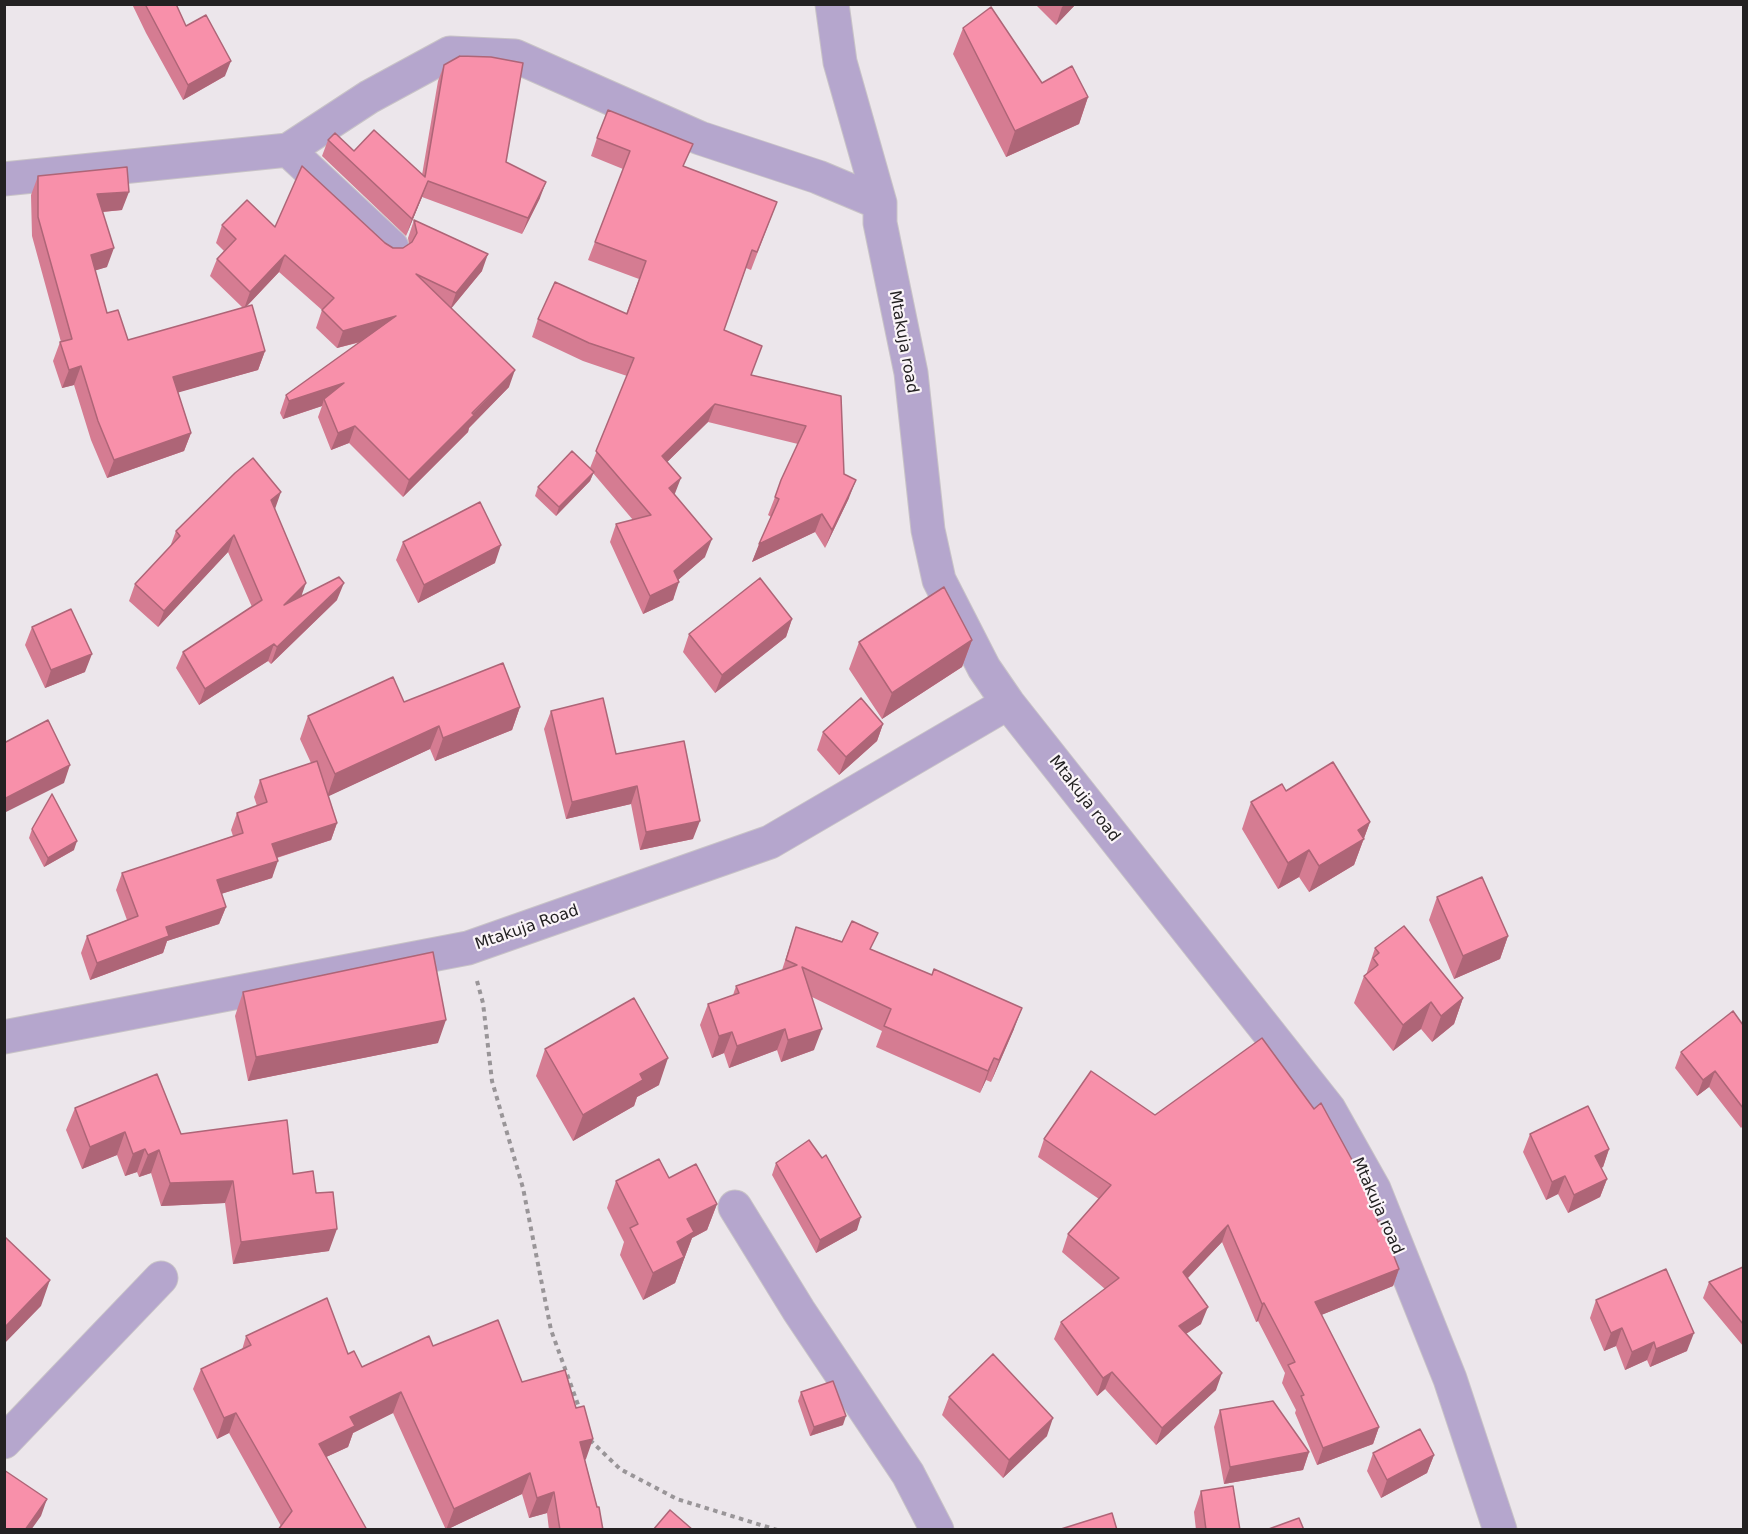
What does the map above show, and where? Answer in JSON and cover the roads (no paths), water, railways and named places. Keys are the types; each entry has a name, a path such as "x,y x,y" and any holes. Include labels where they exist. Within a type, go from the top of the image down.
{"street":[{"name":"Mtakuja road","path":"832,4 840,62 880,203 880,224 911,373 928,530 939,580 984,668 1008,703 1329,1108 1374,1189 1450,1379 1500,1530"},
{"path":"4,179 288,150 369,97 450,53 515,56 700,138 818,177 880,203"},
{"path":"288,150 392,247"},
{"name":"Mtakuja Road","path":"4,1036 468,948 770,842 1008,703"},
{"path":"735,1207 800,1311 908,1474 937,1530"},
{"path":"4,1442 161,1278"}]}
